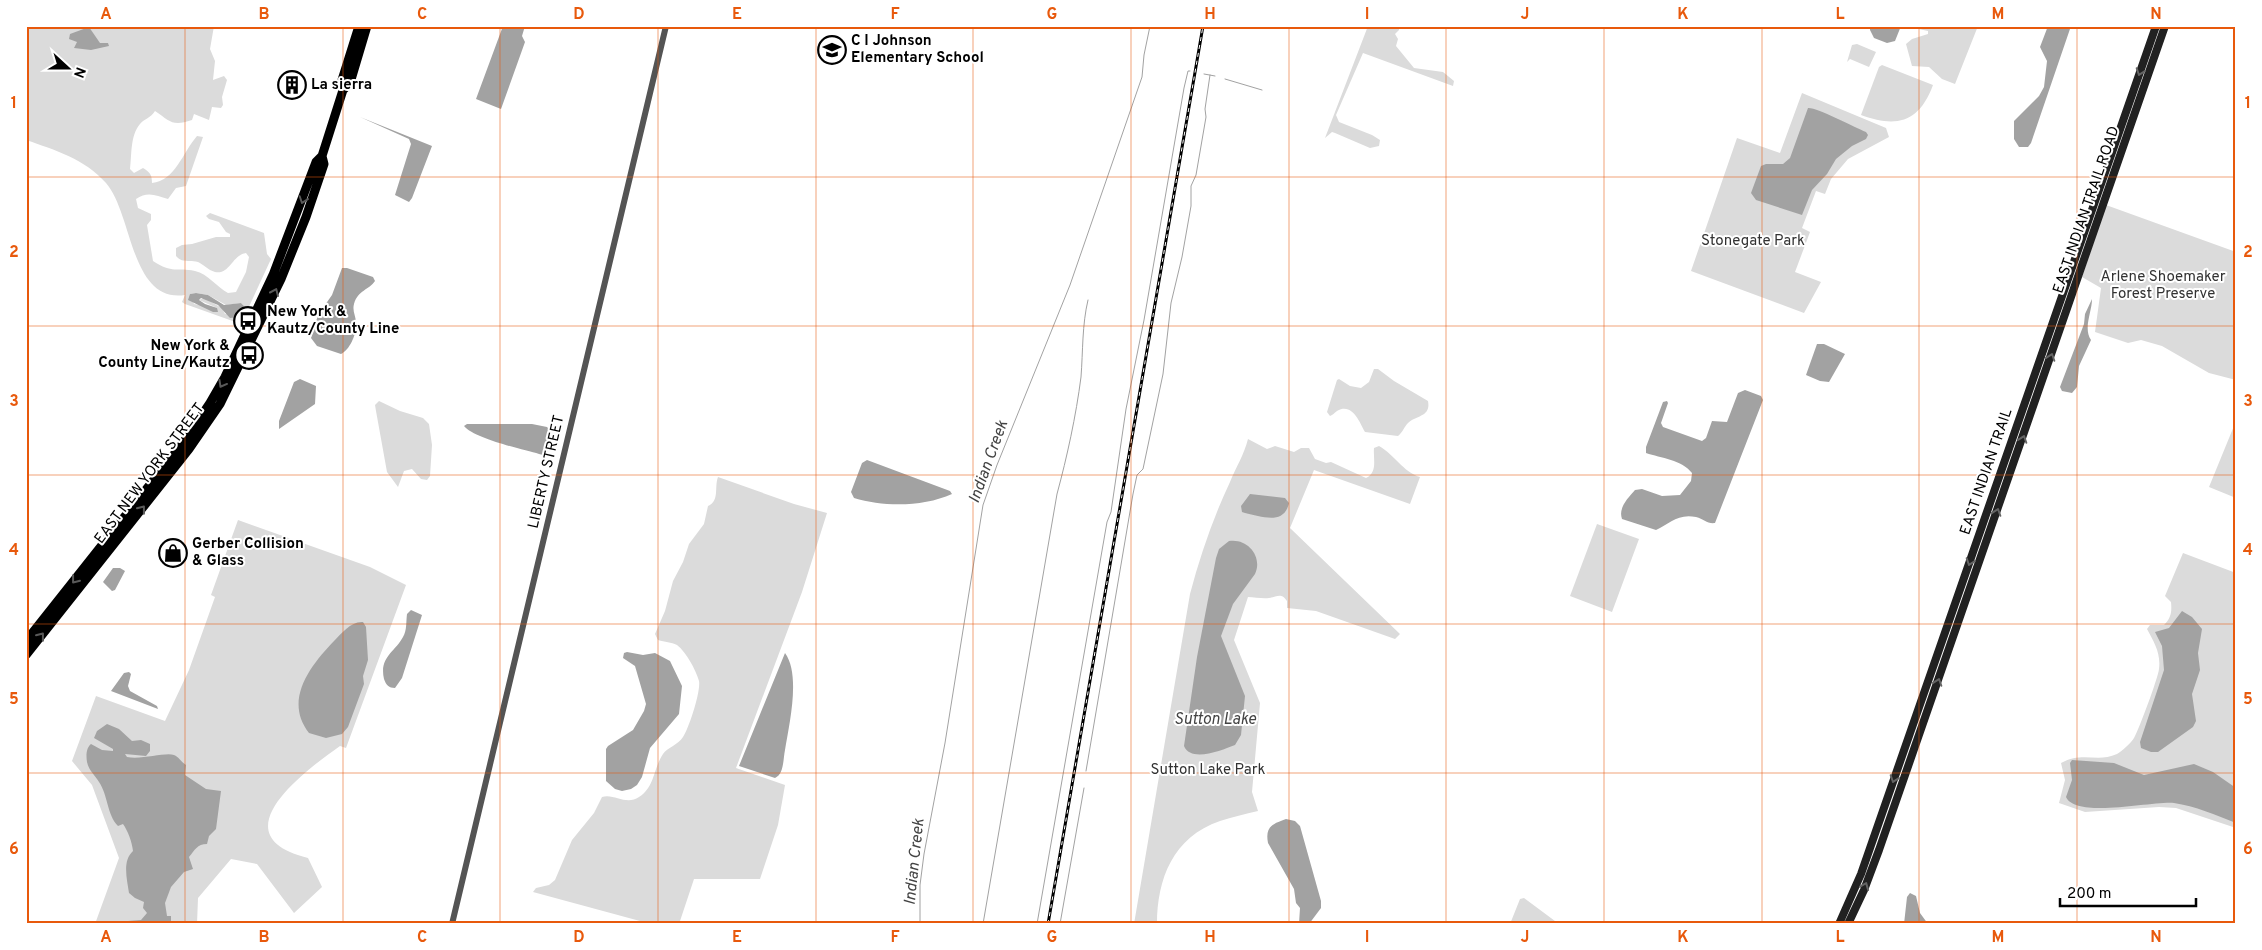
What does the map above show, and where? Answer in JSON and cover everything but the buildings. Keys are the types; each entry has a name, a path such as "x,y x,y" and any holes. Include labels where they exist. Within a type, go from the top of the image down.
{"main road":[{"name":"EAST NEW YORK STREET","path":"26,641 183,443 225,377 266,291 293,227 316,162 322,156 343,90 342,80 359,26"},
{"name":"EAST NEW YORK STREET","path":"343,90 350,83 367,26"},
{"name":"EAST INDIAN TRAIL","path":"1838,924 1861,874 2156,26"},
{"name":"EAST INDIAN TRAIL ROAD","path":"2035,404 2165,26"},
{"name":"EAST NEW YORK STREET","path":"26,655 201,434 220,404 251,344 293,250 324,164 322,156"},
{"name":"EAST INDIAN TRAIL","path":"1848,924 1864,890 1880,846 2035,404"}],"street":[{"name":"LIBERTY STREET","path":"452,924 666,26"}],"green space":[{"path":"26,26 214,26 210,49 215,61 213,80 224,76 227,80 222,97 223,105 221,108 212,107 209,120 194,114 192,120 180,123 172,122 155,111 140,124 134,134 130,169 134,173 143,168 150,174 152,183 160,181 167,177 178,165 197,136 203,137 186,186 176,188 168,199 148,194 136,199 138,208 151,214 151,220 147,225 153,261 170,269 189,270 200,273 228,293 236,292 246,272 249,257 246,253 237,257 224,271 215,272 198,262 184,261 179,258 176,256 176,248 216,237 230,237 230,234 226,232 219,222 206,216 210,213 264,233 267,254 271,259 241,324 185,304 182,302 185,295 167,294 153,285 143,271 135,254 115,197 106,183 79,161 26,140","holes":["190,294 208,295 226,305 241,303 244,306 240,315 225,314 222,308 204,298 199,300 217,308 194,304"]},
{"path":"1368,26 1399,26 1399,30 1395,34 1398,39 1396,46 1414,68 1443,72 1454,81 1453,86 1363,53 1336,115 1339,122 1380,140 1379,146 1370,148 1332,132 1325,138"},
{"path":"1914,26 1978,26 1955,84 1942,79 1929,67 1912,66 1906,44 1912,39 1928,34 1928,31 1914,28"},
{"path":"1857,44 1876,52 1869,67 1850,59 1847,62 1852,45"},
{"path":"1882,65 1933,85 1921,108 1913,115 1905,119 1885,121 1861,115 1879,67"},
{"name":"Stonegate Park","path":"1802,93 1886,128 1889,137 1848,159 1831,179 1825,194 1816,191 1802,228 1810,232 1795,272 1821,282 1804,313 1691,271 1737,138 1780,153"},
{"name":"Arlene Shoemaker Forest Preserve","path":"2106,205 2236,252 2236,380 2209,373 2162,346 2141,340 2128,343 2095,332 2101,288 2082,277"},
{"path":"1374,369 1378,369 1428,401 1425,413 1408,423 1398,436 1365,432 1355,415 1347,409 1337,411 1330,416 1327,412 1337,380 1339,379 1350,386 1361,388 1369,382"},
{"path":"379,401 400,411 423,418 429,424 432,445 430,476 427,480 421,479 412,469 404,471 398,487 387,472 375,405"},
{"path":"2236,421 2236,498 2209,487"},
{"name":"Sutton Lake Park","path":"1248,439 1267,449 1275,446 1294,452 1301,448 1309,448 1315,459 1326,463 1331,462 1366,478 1374,469 1374,448 1379,446 1414,475 1420,477 1410,504 1314,470 1290,528 1400,634 1395,639 1316,611 1287,608 1287,601 1281,596 1267,598 1248,597 1234,640 1260,703 1252,792 1258,811 1220,821 1204,828 1190,838 1179,849 1165,876 1160,891 1157,924 1134,924 1190,594 1213,523"},
{"path":"718,477 794,504 827,513 802,592 736,768 785,785 778,825 760,879 694,879 679,924 651,924 533,892 536,888 549,885 555,880 572,840 594,813 602,797 607,796 629,800 639,797 651,783 663,754 681,740 685,732 696,701 699,681 684,652 675,644 658,640 655,634 665,611 673,581 683,562 689,544 704,524 708,506 714,501"},
{"path":"238,520 370,567 406,585 346,748 340,746 307,771 276,804 269,820 270,835 282,848 308,858 322,887 294,913 257,864 231,859 198,898 197,924 95,924 119,858 92,785 72,761 96,696 165,721 189,670 215,597 211,595"},
{"path":"1597,524 1639,539 1612,612 1570,596"},
{"path":"2183,553 2236,573 2236,828 2176,808 2159,807 2085,812 2059,803 2065,780 2061,763 2076,758 2103,758 2117,754 2134,738 2148,704 2159,669 2158,653 2147,629 2150,625 2164,625 2170,617 2171,602 2165,596"},
{"path":"1524,898 1559,924 1510,924 1520,899"}],"water":[{"path":"503,26 525,26 522,36 525,42 501,109 476,99"},
{"path":"1870,26 1901,26 1895,41 1887,43 1874,38"},
{"path":"2048,26 2071,26 2031,143 2028,147 2019,147 2014,139 2014,121 2039,96 2044,87 2047,61 2040,47"},
{"path":"89,27 100,43 108,43 109,46 91,50 74,48 77,42 69,39 70,34"},
{"path":"1808,108 1835,118 1866,132 1868,135 1866,139 1852,146 1836,159 1827,174 1812,190 1802,215 1756,200 1751,193 1761,166 1766,164 1783,164 1790,158"},
{"path":"360,117 432,146 409,202 395,195 411,144 409,139"},
{"path":"342,268 373,277 375,281 356,299 353,309 356,320 355,332 350,345 341,354 317,346 311,338 318,315 332,295"},
{"path":"190,294 208,295 224,305 241,303 244,306 238,317 230,318 218,305 201,298 199,300 217,308 218,312 213,312 188,300"},
{"path":"2092,299 2088,325 2091,340 2079,366 2077,387 2072,393 2062,391 2060,387"},
{"path":"1817,344 1824,344 1845,354 1829,382 1820,381 1806,375"},
{"path":"300,379 316,386 315,404 279,429 279,421 294,382"},
{"path":"1745,390 1761,396 1763,400 1715,523 1710,523 1696,517 1684,516 1656,530 1622,519 1621,511 1635,490 1642,489 1662,496 1680,495 1691,481 1692,473 1683,465 1646,453 1646,447 1663,402 1667,401 1668,403 1661,423 1663,427 1702,441 1706,438 1712,421 1727,422 1738,393"},
{"path":"467,424 532,424 547,427 553,434 548,451 543,455 478,435 464,426"},
{"path":"867,460 950,491 952,494 929,501 903,504 878,503 854,498 851,492 862,463"},
{"path":"1250,494 1285,498 1289,503 1282,515 1277,517 1271,518 1242,512 1241,506"},
{"name":"Sutton Lake","path":"1229,541 1236,541 1248,546 1257,561 1255,574 1233,604 1221,636 1245,696 1241,735 1235,745 1223,750 1207,754 1193,754 1184,746 1197,657 1216,558 1219,549"},
{"path":"113,568 120,568 125,571 115,590 112,591 103,582"},
{"path":"411,610 422,615 402,678 395,688 387,684 384,679 384,665 404,635 407,614"},
{"path":"2182,611 2192,617 2202,629 2198,653 2200,670 2192,694 2196,721 2193,727 2158,752 2151,752 2141,748 2140,742 2164,670 2162,646 2155,632 2169,628"},
{"path":"363,622 366,627 368,660 363,676 364,684 348,727 342,734 326,738 309,733 302,721 299,708 299,696 303,684 325,650 351,625"},
{"path":"624,653 643,655 655,653 670,661 682,686 679,714 650,748 642,777 637,785 622,791 615,789 606,781 606,749 633,730 646,704 635,666 623,658"},
{"path":"785,653 790,662 792,674 791,714 783,766 775,778 739,766"},
{"path":"129,672 131,674 128,686 130,691 157,706 158,709 111,691 124,673"},
{"path":"107,724 119,729 132,741 141,740 150,744 150,751 146,756 125,754 127,757 139,758 165,754 174,755 186,765 185,775 206,789 221,791 216,829 209,836 207,844 198,846 189,857 193,869 184,872 171,887 165,903 167,916 171,916 171,924 125,924 128,921 141,920 147,913 143,908 144,902 129,893 126,865 133,851 132,844 123,824 118,826 114,821 102,787 89,768 87,760 87,750 91,744 102,750 113,751 113,749 94,738 97,731"},
{"path":"2072,760 2114,763 2144,775 2194,764 2213,772 2236,788 2236,823 2198,809 2174,803 2099,808 2084,807 2073,803 2066,797 2072,780 2070,763"},
{"path":"1286,819 1295,821 1300,826 1321,901 1321,908 1309,924 1299,924 1300,908 1296,903 1294,889 1268,843 1267,838 1271,827"},
{"path":"1910,893 1916,896 1920,913 1928,924 1904,924 1907,897"}],"waterway":[{"name":"Indian Creek","path":"920,924 920,885 924,854 945,743 983,505 997,465 1070,285 1142,77 1150,26"},
{"path":"1037,924 1107,522 1111,512 1126,409 1144,320 1184,88 1188,71 1190,71"},
{"path":"1204,74 1215,76"},
{"path":"1086,771 1133,494 1137,475 1143,469 1163,374 1171,303 1191,206 1191,186 1196,175 1206,117 1205,109 1210,75"},
{"path":"1225,79 1262,90"},
{"path":"983,924 1057,494 1077,407 1088,300"},
{"path":"1060,924 1084,788"}],"railway":[{"path":"1048,924 1203,26"}],"place":[{"name":"C I Johnson Elementary School","path":"832,50"},
{"name":"La sierra","path":"292,85"},
{"name":"New York & Kautz/County Line","path":"248,321"},
{"name":"New York & County Line/Kautz","path":"249,355"},
{"name":"Gerber Collision & Glass","path":"173,553"}]}
